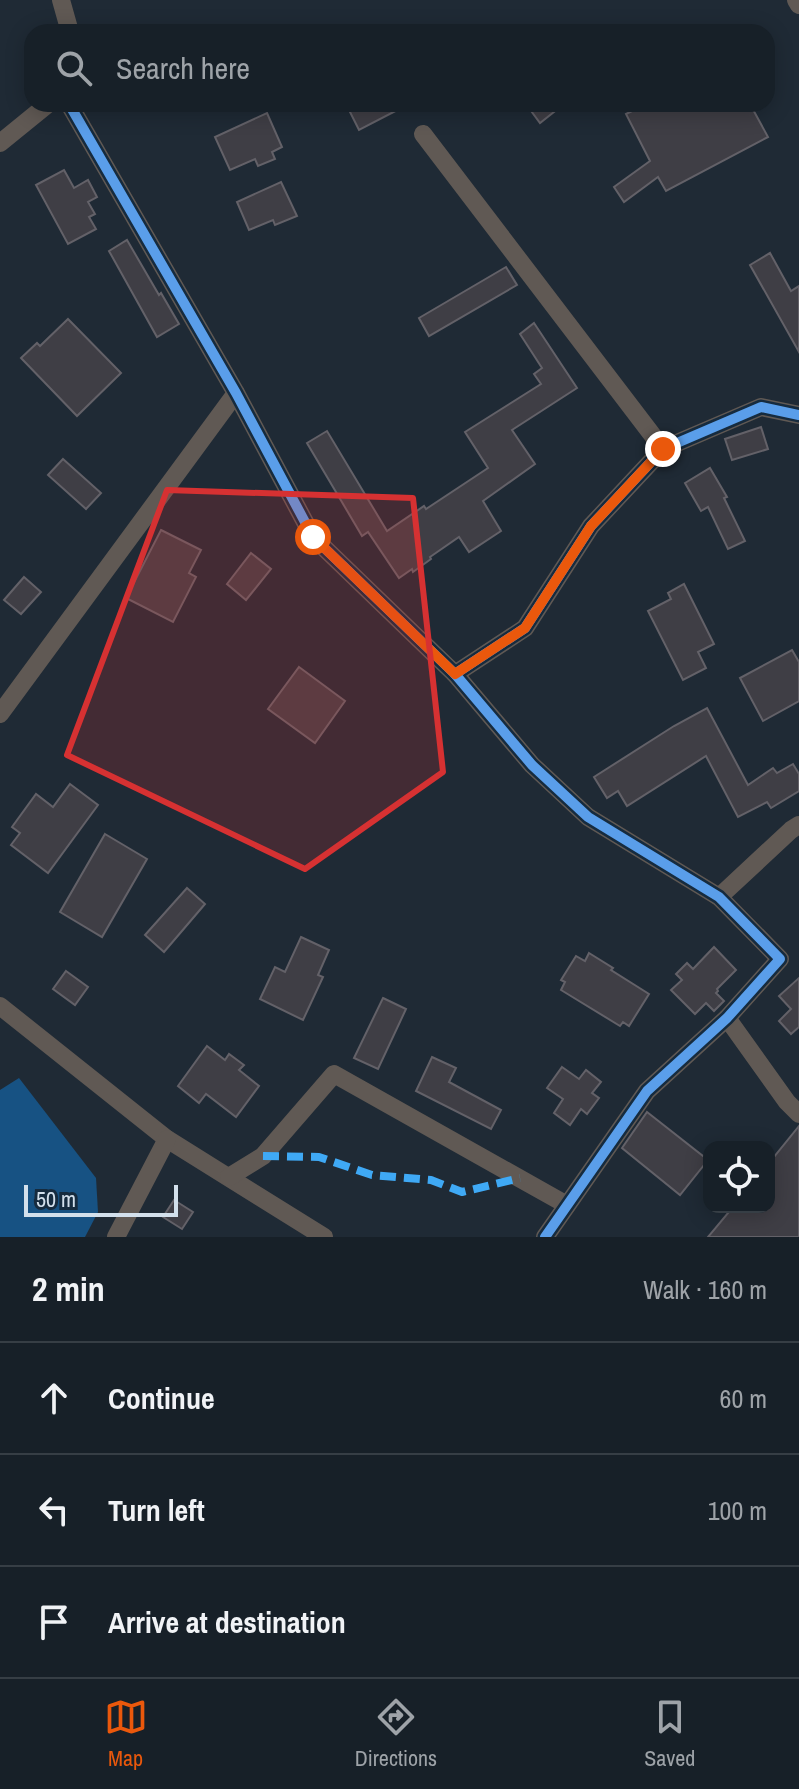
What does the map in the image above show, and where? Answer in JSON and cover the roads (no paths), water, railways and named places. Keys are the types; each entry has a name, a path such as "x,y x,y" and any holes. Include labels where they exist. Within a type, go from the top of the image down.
{"street":[{"path":"61,0 68,24"},
{"path":"796,0 799,5"},
{"path":"0,143 38,112"},
{"path":"74,112 236,393 313,537 455,674 532,765 588,817 719,897 780,959 727,1018 647,1091 545,1237"},
{"path":"423,134 663,449"},
{"path":"0,714 236,393"},
{"path":"455,674 525,628 591,526 663,449 761,407 799,415"},
{"path":"719,897 799,825"},
{"path":"0,1006 167,1139 324,1237"},
{"path":"727,1018 799,1114"},
{"path":"229,1177 263,1156 334,1074 567,1205"},
{"path":"116,1237 167,1139"}]}
